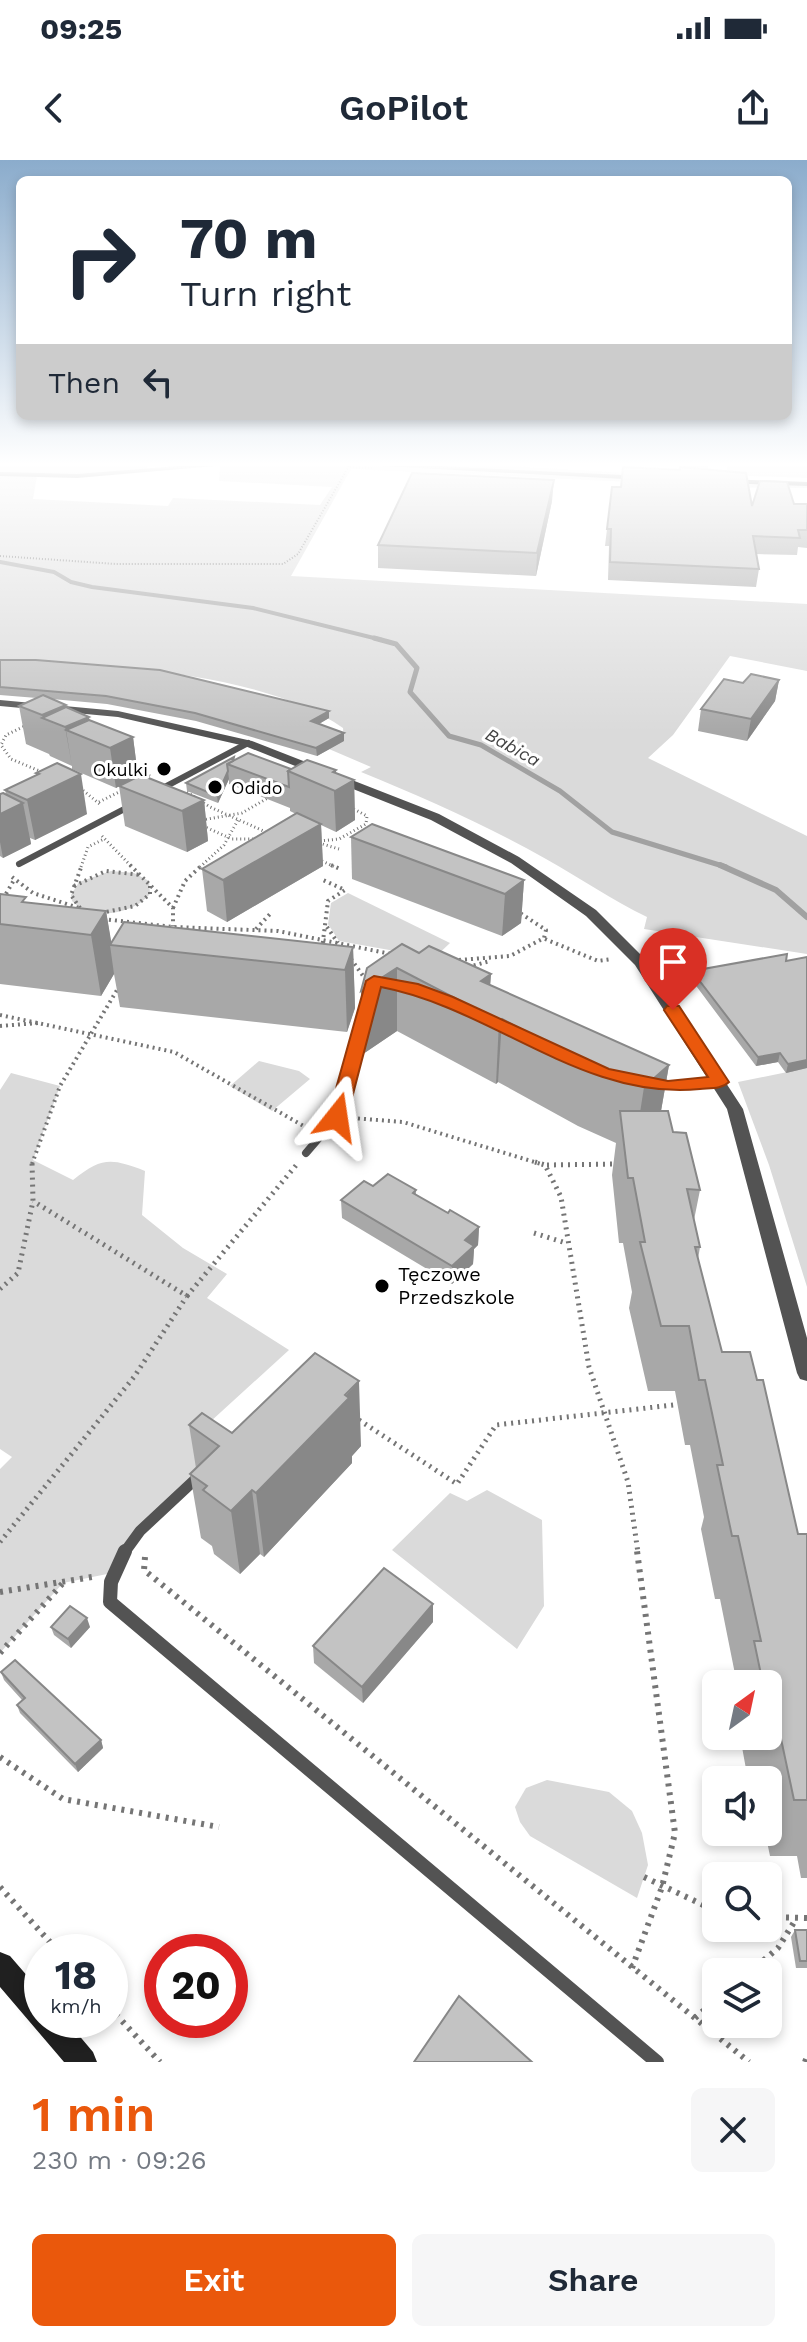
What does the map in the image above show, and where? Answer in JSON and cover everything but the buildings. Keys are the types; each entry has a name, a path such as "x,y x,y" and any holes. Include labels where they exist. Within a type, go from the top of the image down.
{"street":[{"path":"0,703 118,714 248,743 435,817 505,854 591,913 640,962 735,1109 807,1373"},
{"path":"0,1966 24,1993"},
{"path":"62,2038 83,2062"}],"lane":[{"path":"19,864 248,743"},
{"path":"306,1153 337,1117 370,983"},
{"path":"646,1084 668,1087 720,1082"},
{"path":"216,1460 127,1547 112,1573 110,1602 657,2062"}],"path":[{"path":"0,556 100,564 283,564 297,555"},
{"path":"33,723 6,735 1,745 11,759 48,774"},
{"path":"124,762 271,835"},
{"path":"137,782 150,776"},
{"path":"79,787 99,802 108,817"},
{"path":"99,802 124,789"},
{"path":"268,840 232,839 193,821 242,813 279,792"},
{"path":"78,796 92,796"},
{"path":"191,803 195,797"},
{"path":"339,849 313,841 339,839 363,827 367,816 352,807"},
{"path":"173,927 173,908 179,885 232,839 242,813"},
{"path":"94,825 104,839 173,908"},
{"path":"5,869 14,880 33,893 87,911 72,901 73,888 88,847 104,839"},
{"path":"320,861 340,869"},
{"path":"73,888 88,876 111,871 143,876"},
{"path":"0,904 14,880"},
{"path":"319,958 328,901 345,890 323,880"},
{"path":"149,881 150,894 144,901 124,911 99,913 95,918 173,927 266,930 403,956"},
{"path":"66,915 73,907"},
{"path":"466,968 523,951 544,938 546,930 519,913"},
{"path":"255,929 270,914"},
{"path":"326,925 370,983 356,986"},
{"path":"240,939 248,929"},
{"path":"262,940 266,930"},
{"path":"544,938 598,961 618,958 611,950"},
{"path":"451,961 496,959"},
{"path":"0,1289 18,1273 33,1201 32,1160 60,1086 126,974"},
{"path":"0,1015 93,1032 174,1052 272,1111 323,1135"},
{"path":"0,1026 46,1023"},
{"path":"337,1117 403,1122 545,1165 629,1165"},
{"path":"0,1542 134,1377 187,1296 306,1153"},
{"path":"545,1165 561,1197 566,1243 589,1367 628,1482 675,1833 662,1887 632,1968"},
{"path":"33,1201 187,1296"},
{"path":"534,1233 566,1243"},
{"path":"355,1418 457,1484 496,1425 695,1403"},
{"path":"150,1548 144,1570 749,2062"},
{"path":"0,1592 63,1583 0,1653"},
{"path":"0,1757 63,1799 219,1827"},
{"path":"644,1877 702,1905"},
{"path":"0,1887 43,1934"},
{"path":"782,1918 807,1918"},
{"path":"766,1958 778,1948 796,1919"},
{"path":"695,2018 702,2012"},
{"path":"128,2027 160,2062"}],"shaded area":[{"path":"0,555 303,555 291,576 807,604 807,671 730,656 673,735 648,758 807,836 807,954 644,929 647,917 546,859 455,812 361,772 371,767 329,749 344,741 343,728 309,709 269,694 225,682 131,668 0,660"},
{"path":"111,871 134,873 149,881 150,894 133,907 112,913 90,911 72,901 71,895 79,882"},
{"path":"348,893 450,943 434,958 339,941 328,924 331,903"},
{"path":"259,1061 299,1071 310,1079 272,1111 230,1086"},
{"path":"807,1068 807,1287 769,1165 738,1082"},
{"path":"11,1073 60,1086 33,1160 73,1180 92,1167 107,1162 145,1171 142,1215 183,1248 227,1274 207,1298 289,1350 210,1422 235,1441 127,1547 112,1573 63,1583 0,1653 0,1469 12,1457 0,1449 0,1090"},
{"path":"487,1490 542,1520 544,1606 517,1649 392,1550 450,1493 467,1501"},
{"path":"547,1780 609,1792 632,1811 642,1833 648,1865 637,1898 530,1836 520,1822 515,1807 526,1788"}],"waterway":[{"name":"Babica","path":"0,562 54,572 71,582 92,587 253,608 375,638"},
{"name":"Babica","path":"375,638 382,640"},
{"name":"Babica","path":"375,638 396,644 417,668 410,692 449,736 481,745 560,791 612,832 721,866"},
{"name":"Babica","path":"721,866 726,867"},
{"name":"Babica","path":"721,866 776,890 807,917"}],"place":[{"name":"Okulki","path":"164,769"},
{"name":"Odido","path":"215,787"},
{"name":"Tęczowe Przedszkole","path":"382,1286"}],"route":[{"path":"337,1117 374,981 412,988 448,1000 604,1073 668,1087 720,1082 673,1010"}]}
